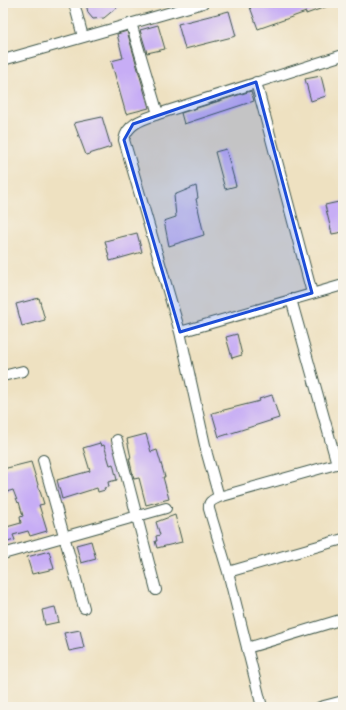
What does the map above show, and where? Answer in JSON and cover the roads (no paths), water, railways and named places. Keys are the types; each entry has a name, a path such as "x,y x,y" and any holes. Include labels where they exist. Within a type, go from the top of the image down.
{"street":[{"path":"74,3 83,37"},
{"path":"3,60 203,3"},
{"path":"131,23 158,114"},
{"path":"219,497 180,332 124,140 125,134 133,124 158,114 343,55"},
{"path":"256,82 312,293"},
{"path":"180,332 343,284"},
{"path":"262,707 228,572 209,506 211,501 219,497 340,463 291,299"},
{"path":"3,376 23,371"},
{"path":"117,440 156,590"},
{"path":"43,460 84,608"},
{"path":"3,554 166,508"},
{"path":"228,572 343,540"},
{"path":"248,648 343,619"},
{"path":"320,707 343,701"}]}
